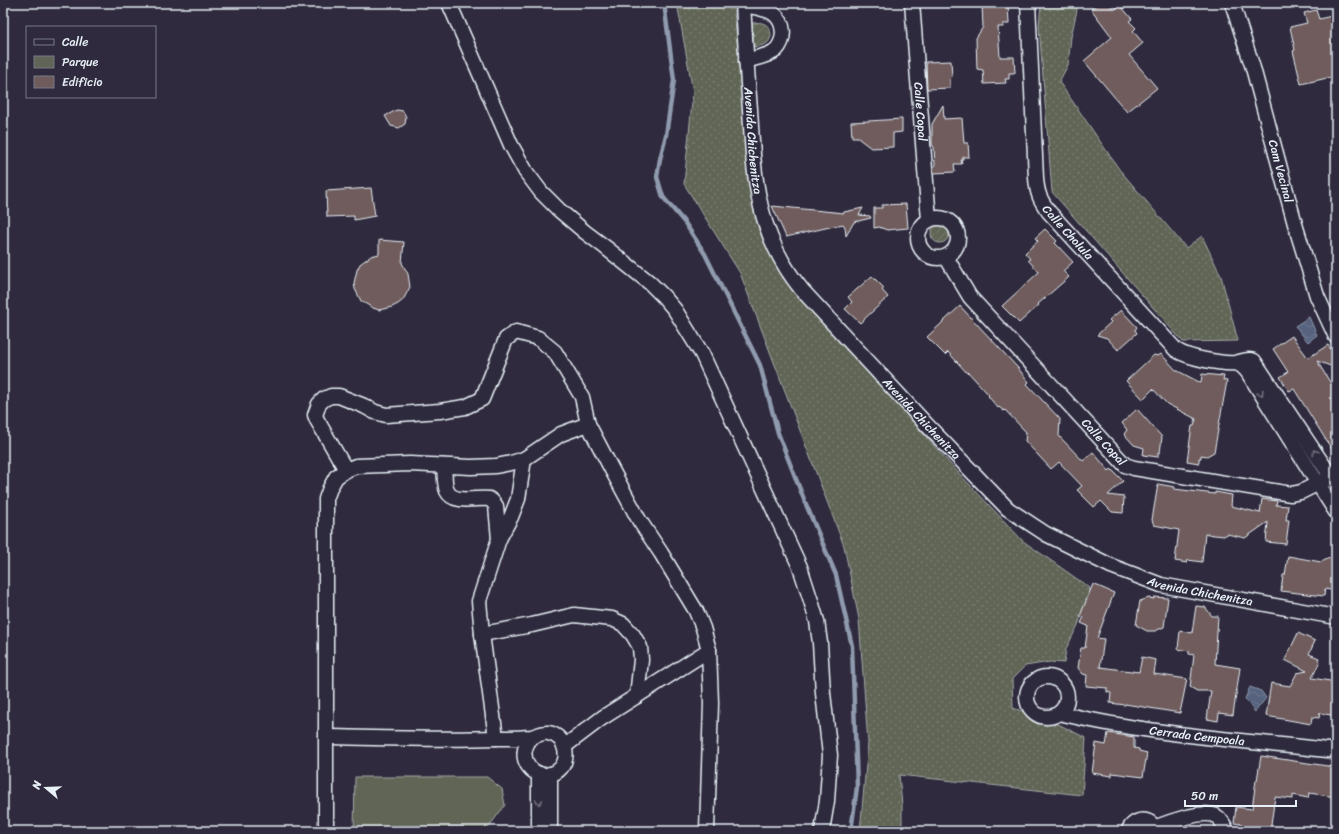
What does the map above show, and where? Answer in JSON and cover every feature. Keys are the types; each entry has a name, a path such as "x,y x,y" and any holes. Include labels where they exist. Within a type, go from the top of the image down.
{"street":[{"path":"448,3 511,145 526,172 541,192 559,210 650,283 675,310 702,354 800,567 817,621 830,755 827,801 822,831"},
{"name":"Calle Copal","path":"912,3 929,220"},
{"name":"Calle Cholula","path":"1028,3 1036,178 1037,192 1041,202 1176,350 1186,356 1220,362 1236,363 1248,359 1254,361 1334,480"},
{"name":"Cam Vecinal","path":"1232,3 1253,68 1295,224 1317,296 1336,337"},
{"path":"743,4 772,12 779,18 783,29 782,38 776,50 764,56 746,61"},
{"name":"Avenida Chichenitza","path":"743,4 756,186 768,230 785,267 802,290 926,424 1008,509 1046,534 1111,566 1150,582 1336,617"},
{"path":"942,218 952,224 956,230 958,236 955,248 946,257 939,258 926,255 919,245 918,239 921,228 929,220 942,218"},
{"name":"Calle Copal","path":"946,257 970,297 1125,466 1291,494 1334,480"},
{"path":"346,470 315,415 316,409 324,399 331,396 339,396 358,403 375,412 386,415 465,407 482,399 506,339 516,332 538,338 555,352 582,396 588,424 612,470 640,520 696,611 703,628 709,650 711,722 708,831"},
{"path":"1236,363 1247,371 1336,512"},
{"path":"326,831 326,499 336,477 346,470 356,466 410,464 470,467 496,466 511,463 524,459 560,434 588,424"},
{"path":"496,738 479,601 499,539 511,517 518,499 524,459"},
{"path":"444,466 447,490 453,497 461,499 484,498 492,501 496,506 499,539"},
{"path":"482,634 532,625 574,615 612,618 623,624 633,635 640,647 642,660 637,696"},
{"path":"565,746 602,718 709,650"},
{"name":"Cerrada Cempoala","path":"1059,713 1111,725 1336,751"},
{"path":"547,732 554,735 561,740 565,746 566,752 563,764 555,772 544,774 532,770 527,765 524,758 524,750 527,742 539,733 547,732"},
{"path":"327,737 408,739 532,737"},
{"path":"539,831 544,774"},
{"path":"544,774 550,831"},
{"path":"1130,831 1134,825 1139,822 1150,824 1154,830 1203,814 1215,815 1221,820 1227,831"}],"green space":[{"path":"677,3 733,3 753,189 779,271 953,467 1023,541 1090,588 1078,625 1066,649 1064,663 1050,662 1025,666 1012,679 1013,708 1052,721 1086,738 1082,795 899,775 902,805 902,831 860,831 868,743 859,619 844,546 740,273 684,184 693,92"},
{"path":"1041,3 1076,3 1077,10 1071,37 1068,65 1059,82 1119,169 1186,248 1202,236 1221,276 1238,341 1183,342 1052,192 1039,26"},
{"path":"752,23 761,23 768,26 771,35 767,43 754,47"},
{"path":"940,225 946,228 949,234 946,240 940,243 934,240 931,234 934,228"},
{"path":"355,777 487,777 502,789 505,805 488,828 488,831 354,831"}],"water":[{"path":"1309,317 1317,335 1308,342 1295,326"},
{"path":"1250,687 1261,691 1266,698 1255,712 1245,699"}],"building":[{"path":"1008,3 1009,24 1003,24 1003,27 998,27 1000,57 1014,57 1015,73 1009,73 1009,79 1005,79 1006,83 984,84 983,70 977,69 976,38 983,27 982,5"},
{"path":"1099,3 1108,3 1114,10 1120,5 1132,19 1129,21 1136,28 1133,31 1143,43 1129,55 1157,88 1127,112 1084,61 1112,37 1091,9"},
{"path":"1316,10 1319,19 1336,15 1336,30 1332,30 1336,44 1336,76 1301,84 1293,51 1295,50 1290,27 1307,23 1304,13"},
{"path":"951,61 952,77 950,79 950,88 927,89 926,62"},
{"path":"943,105 944,119 962,118 964,143 968,143 969,157 963,157 961,160 962,164 954,164 955,172 934,173 933,168 935,165 934,147 932,145 932,124"},
{"path":"397,110 403,111 406,117 405,124 399,128 391,126 385,116"},
{"path":"902,119 902,132 893,133 893,147 871,148 859,139 859,137 852,137 851,122"},
{"path":"371,188 375,216 354,220 354,216 327,217 326,191"},
{"path":"906,204 908,228 887,230 879,227 874,228 874,208 882,208 882,205"},
{"path":"772,206 844,213 863,208 859,215 870,216 871,218 854,222 846,236 845,227 843,224 786,237"},
{"path":"1045,229 1057,241 1055,243 1073,262 1063,271 1069,277 1019,323 1002,306 1039,272 1028,260 1030,259 1025,253 1038,241 1035,238"},
{"path":"379,240 404,242 402,263 408,274 410,287 403,300 398,304 379,310 361,301 355,289 354,283 360,264 371,256 379,254"},
{"path":"872,276 884,288 882,290 888,297 860,323 845,309 852,302 848,297"},
{"path":"960,306 1017,367 1029,382 1027,384 1060,419 1059,436 1083,461 1093,452 1109,471 1111,469 1123,481 1108,495 1124,497 1123,513 1112,512 1101,501 1094,507 1077,490 1082,486 1059,462 1051,469 1025,441 1026,432 1005,410 1004,411 999,407 998,408 988,396 989,395 948,352 945,355 927,337"},
{"path":"1121,310 1137,327 1135,330 1137,333 1118,350 1107,338 1097,335 1111,322 1109,320"},
{"path":"1292,336 1308,358 1328,345 1336,357 1336,368 1317,361 1336,392 1336,456 1294,389 1289,391 1280,377 1288,372 1273,349"},
{"path":"1161,354 1176,370 1201,383 1202,374 1224,376 1223,380 1227,381 1214,452 1207,456 1201,455 1201,458 1199,458 1199,463 1187,461 1192,426 1194,426 1196,419 1167,404 1153,389 1143,399 1126,381 1154,355 1158,356"},
{"path":"1137,409 1162,437 1158,457 1143,455 1144,448 1134,445 1124,434 1127,430 1122,423"},
{"path":"1158,484 1175,487 1174,489 1215,494 1215,492 1232,495 1231,506 1260,513 1262,499 1277,501 1276,505 1288,506 1286,520 1289,520 1286,544 1266,542 1268,522 1245,538 1227,534 1224,536 1205,534 1202,562 1188,560 1187,563 1175,561 1179,530 1154,525 1152,520"},
{"path":"1336,555 1336,591 1325,589 1324,596 1281,591 1288,556 1321,562"},
{"path":"1093,584 1114,593 1097,638 1104,639 1100,667 1139,672 1142,657 1156,660 1154,674 1187,679 1180,713 1110,703 1111,693 1107,692 1107,688 1086,686 1087,675 1083,674 1078,668 1081,648 1085,648 1088,626 1081,623 1084,617 1080,616"},
{"path":"1154,597 1168,598 1164,627 1155,631 1147,631 1136,625 1140,601 1149,598 1154,599"},
{"path":"1196,606 1205,607 1212,616 1218,616 1215,664 1240,668 1233,715 1219,713 1218,721 1207,719 1211,691 1197,691 1190,687 1194,655 1189,654 1189,651 1178,649 1180,631 1192,633"},
{"path":"1298,633 1315,641 1309,654 1319,658 1318,660 1320,661 1312,678 1336,682 1336,716 1320,713 1319,718 1312,717 1311,724 1266,716 1271,683 1290,686 1297,673 1307,671 1285,660"},
{"path":"1108,733 1134,737 1134,748 1147,753 1143,777 1112,773 1112,776 1092,773 1096,743 1106,745"},
{"path":"1261,756 1334,767 1333,774 1336,774 1336,797 1309,793 1308,798 1293,795 1293,799 1275,797 1270,831 1243,831 1242,824 1234,823 1236,807 1252,809"}],"waterway":[{"path":"664,3 674,80 666,135 657,177 663,197 685,223 705,254 760,365 778,433 836,575 852,646 857,787 851,831"}]}
